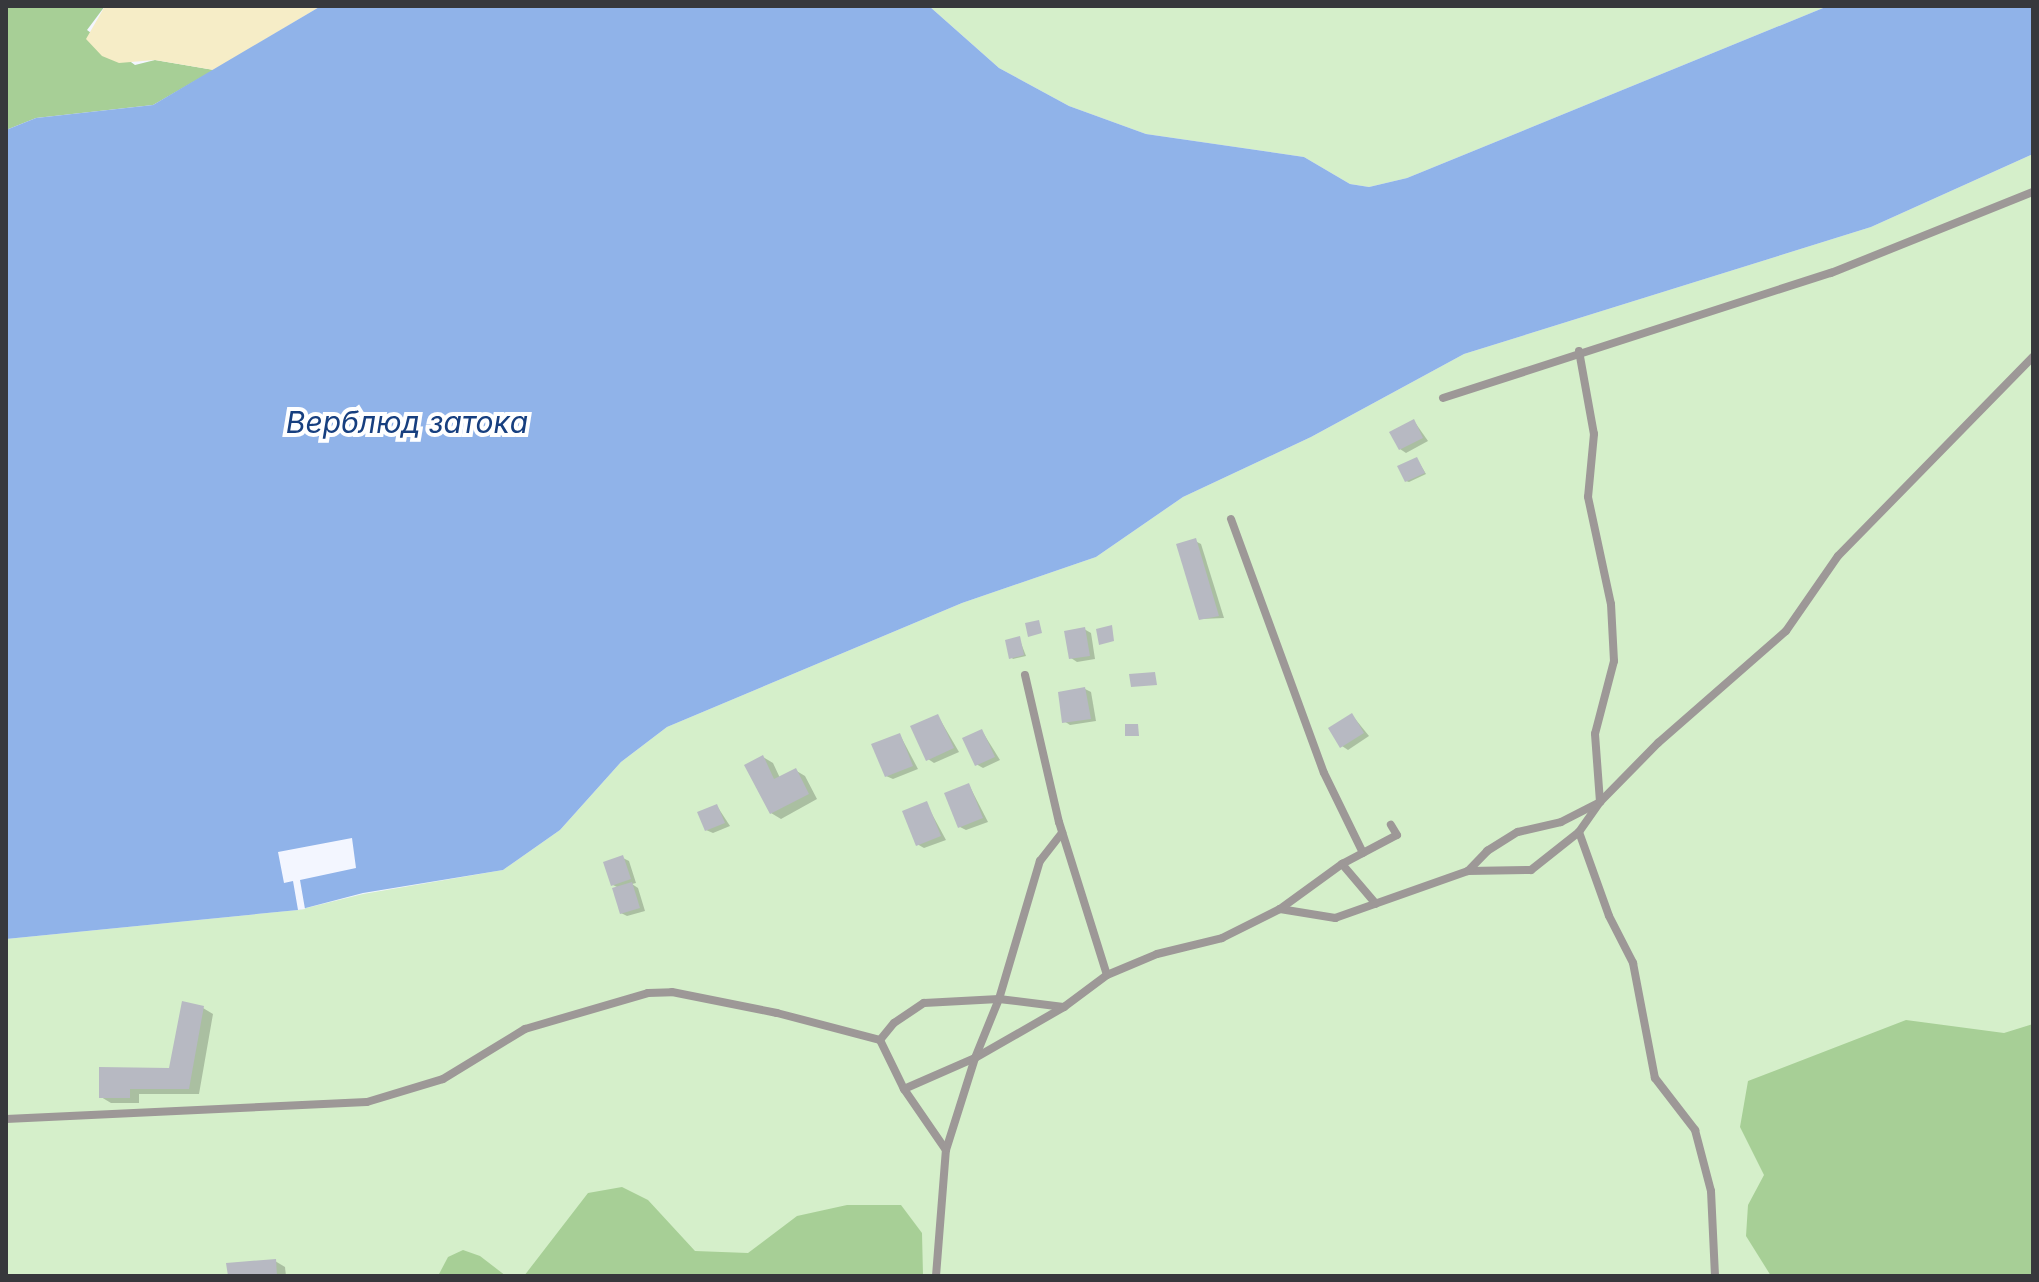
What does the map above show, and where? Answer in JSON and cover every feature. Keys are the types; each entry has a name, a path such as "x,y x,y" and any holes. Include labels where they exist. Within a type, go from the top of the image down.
{"lane":[{"path":"1443,398 1579,351 1831,273 2033,192"},
{"path":"1579,351 1594,434 1588,497 1611,604 1614,661 1595,734 1600,802"},
{"path":"1280,909 1335,918 1468,871 1531,870 1579,832 1600,802 1786,631 1838,556 2033,357"},
{"path":"1231,519 1324,773 1363,853"},
{"path":"1025,675 1062,833 1107,975"},
{"path":"1468,871 1487,851 1518,832 1561,822 1600,802"},
{"path":"904,1089 975,1058 1064,1007 1107,975 1157,954 1222,938 1280,909 1342,864 1397,835 1391,825"},
{"path":"1579,832 1609,916 1633,963 1655,1078 1695,1130 1711,1191 1715,1276"},
{"path":"936,1276 946,1150 975,1058 999,999 1040,861 1062,833"},
{"path":"1342,864 1376,904"},
{"path":"6,1119 367,1102 443,1079 525,1029 648,993 672,992 777,1013 880,1040 904,1089 946,1150"},
{"path":"880,1040 894,1023 924,1003 999,999 1064,1007"}],"green space":[{"path":"6,6 105,6 87,30 135,65 155,60 214,70 153,105 36,118 6,130"},
{"path":"929,6 1828,6 1407,178 1369,187 1350,184 1304,157 1146,134 1069,106 999,68"},
{"path":"2033,154 2033,1276 6,1276 6,939 298,910 363,894 503,870 560,830 621,762 667,727 962,603 1096,557 1183,497 1311,437 1464,354 1871,227"},
{"path":"1906,1020 2004,1033 2033,1024 2033,1276 1771,1276 1746,1236 1748,1205 1764,1175 1740,1127 1748,1081"},
{"path":"622,1187 648,1200 695,1251 748,1253 797,1216 847,1205 901,1205 922,1233 923,1275 524,1276 588,1193"},
{"path":"463,1250 480,1256 506,1276 438,1276 448,1257"}],"sand":[{"path":"105,6 321,6 214,70 155,60 119,63 102,56 86,39"}],"water":[{"name":"Верблюд затока","path":"321,6 929,6 999,68 1069,106 1146,134 1304,157 1350,184 1369,187 1407,178 1828,6 2033,6 2033,154 1871,227 1464,354 1311,437 1183,497 1096,557 962,603 667,727 621,762 560,830 503,870 363,893 298,910 6,939 6,130 36,118 153,105"}],"pier":[{"path":"352,838 356,868 300,880 305,909 298,910 293,881 284,883 278,852"}],"building":[{"path":"1414,419 1423,438 1399,450 1389,432"},
{"path":"1417,457 1425,473 1405,482 1397,466"},
{"path":"1196,538 1219,616 1199,620 1176,544"},
{"path":"1039,620 1042,633 1028,637 1025,623"},
{"path":"1112,625 1114,641 1099,645 1096,629"},
{"path":"1085,627 1090,656 1069,659 1064,631"},
{"path":"1020,636 1024,655 1009,659 1005,640"},
{"path":"1155,672 1157,685 1131,687 1129,674"},
{"path":"1085,687 1091,719 1062,723 1058,692"},
{"path":"1352,713 1364,733 1340,748 1328,728"},
{"path":"938,714 954,748 926,761 910,726"},
{"path":"1125,724 1138,724 1139,736 1125,736"},
{"path":"982,729 995,757 975,766 962,738"},
{"path":"900,733 913,766 885,777 871,744"},
{"path":"763,755 774,779 796,768 809,794 770,814 744,765"},
{"path":"969,783 983,818 958,828 944,793"},
{"path":"927,801 941,836 916,846 902,811"},
{"path":"717,804 725,823 705,831 697,812"},
{"path":"623,855 631,879 611,886 603,862"},
{"path":"632,882 640,908 620,914 612,888"},
{"path":"182,1001 204,1006 189,1089 130,1089 130,1098 99,1098 99,1067 169,1068"},
{"path":"276,1259 277,1276 228,1276 226,1263"}]}
